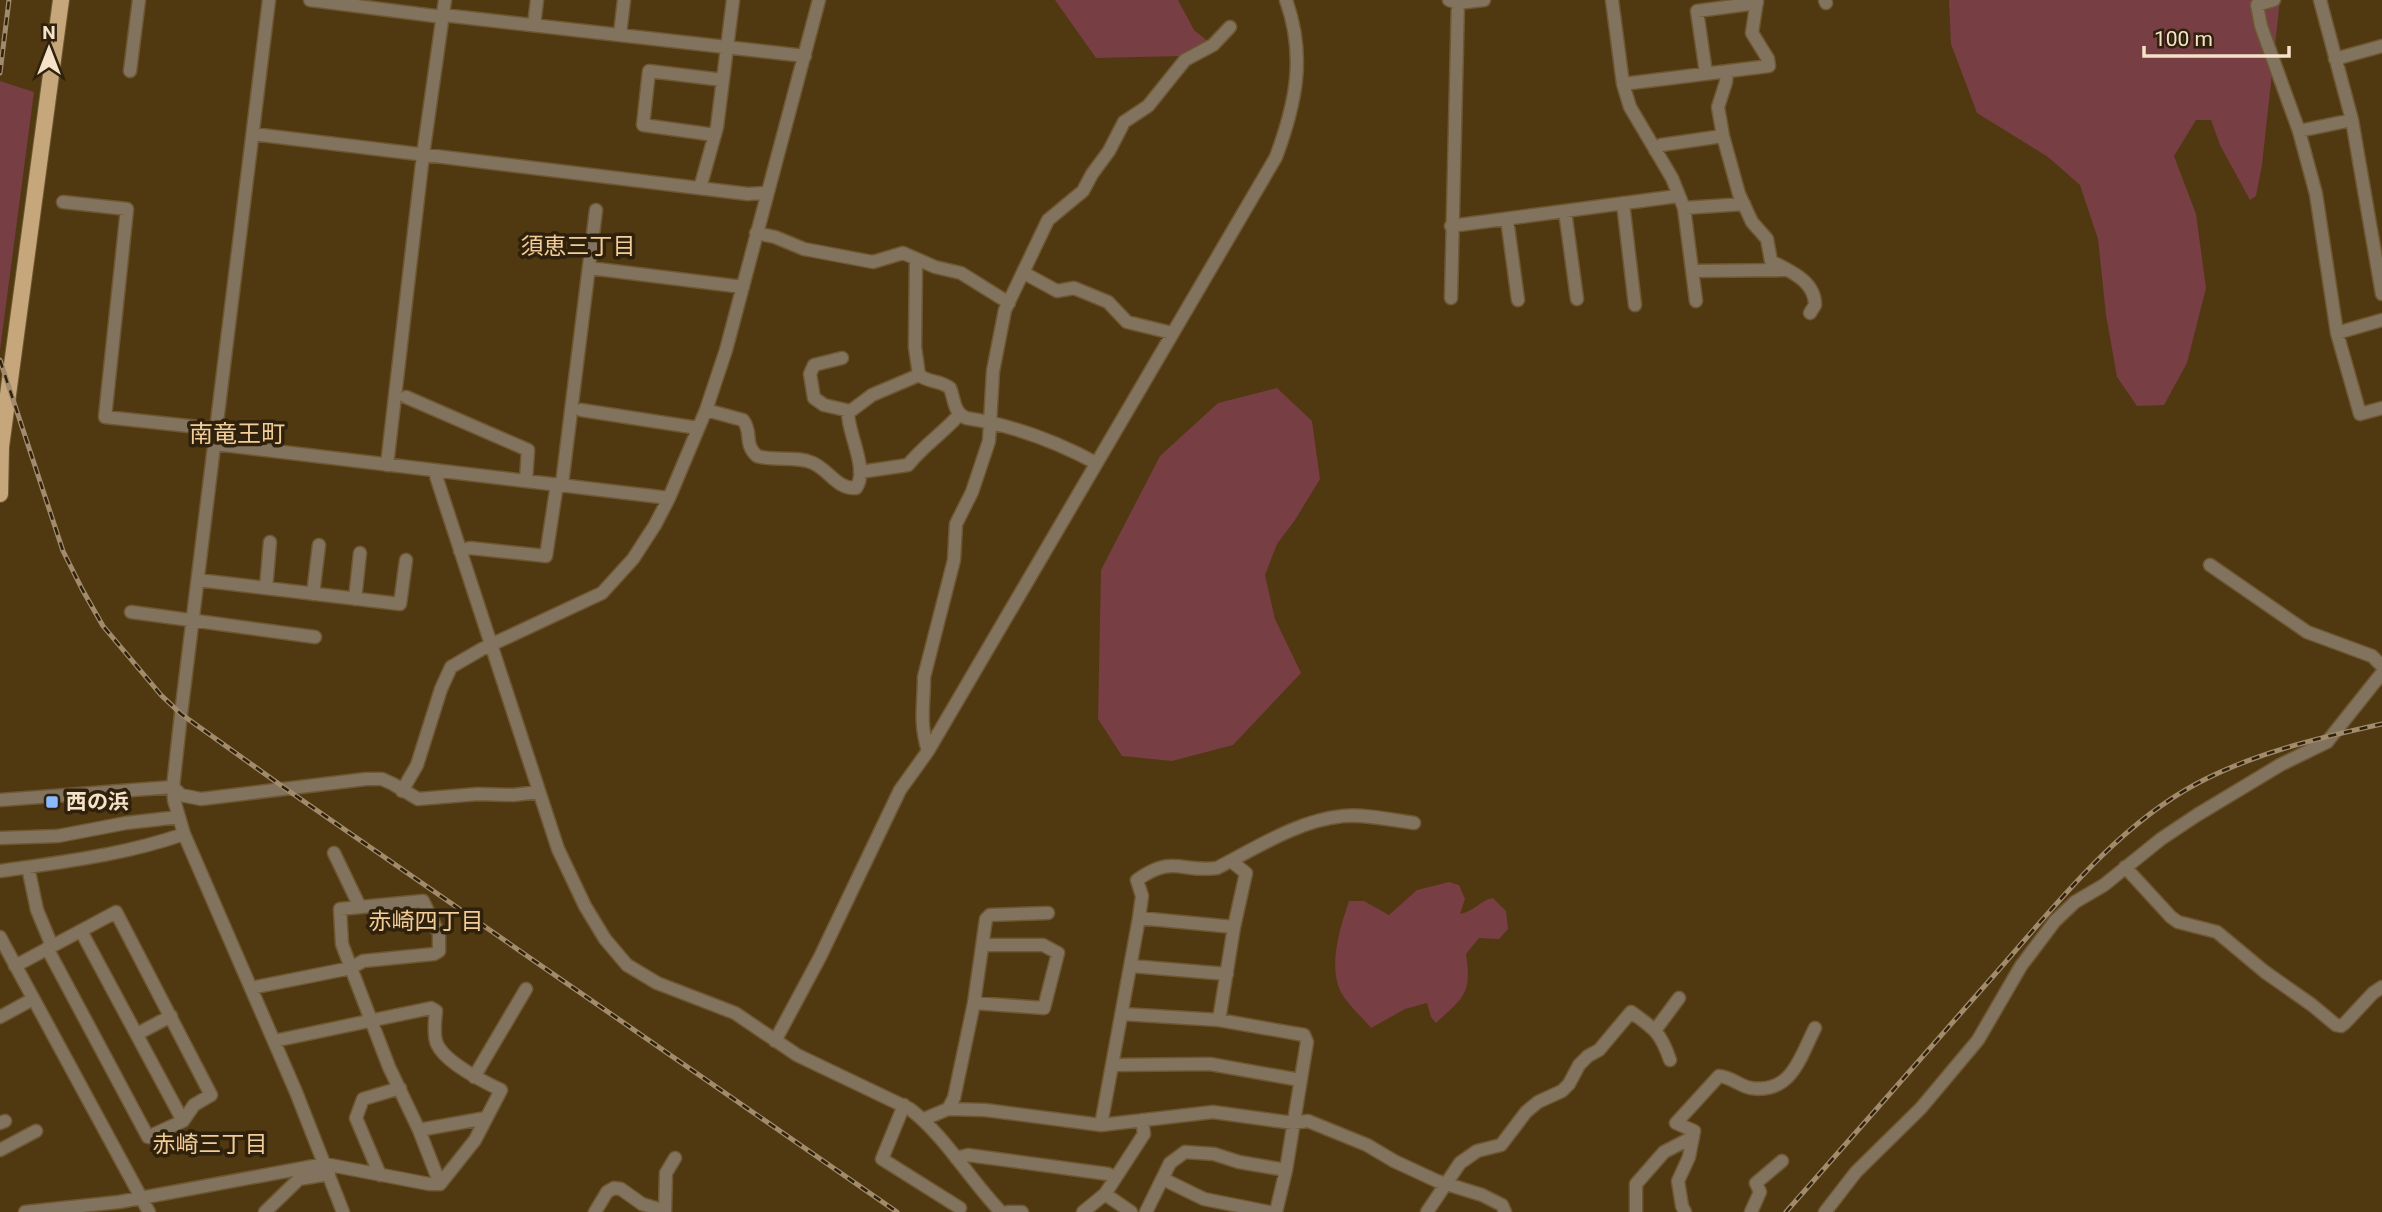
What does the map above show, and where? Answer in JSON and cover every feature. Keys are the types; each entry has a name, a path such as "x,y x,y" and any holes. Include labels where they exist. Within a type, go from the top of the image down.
{"main road":[{"path":"0,494 1,447 61,0"}],"street":[{"path":"130,71 139,0"},
{"path":"263,0 269,0 173,787 184,834 274,1041 343,1212"},
{"path":"310,0 806,56"},
{"path":"387,464 423,155 445,0"},
{"path":"534,25 537,0"},
{"path":"620,34 624,0"},
{"path":"700,188 715,135 733,0"},
{"path":"402,791 417,765 440,689 451,667 602,593 633,559 669,498 706,410 743,287 765,193 806,56 819,0"},
{"path":"775,1041 820,957 901,790 928,751 1276,158 1286,129 1297,80 1298,46 1286,0"},
{"path":"1451,298 1455,1 1484,0"},
{"path":"1612,0 1623,84 1630,107 1672,178 1681,202 1696,301"},
{"path":"2274,0 2257,5 2261,26 2299,131 2316,194 2337,332 2360,414 2382,408"},
{"path":"2320,0 2352,120 2380,266 2382,294"},
{"path":"1623,84 1769,66 1768,59 1752,33 1757,1 1698,10 1706,73"},
{"path":"928,751 923,733 924,677 954,560 956,524 984,459 991,424 993,371 1000,328 1009,303 1048,220 1083,191 1109,152 1124,122 1148,106 1185,60 1213,45 1230,27"},
{"path":"2336,59 2382,47"},
{"path":"715,135 643,125 649,71 723,80"},
{"path":"1727,71 1718,107 1732,170 1752,222 1767,239 1771,261 1789,271"},
{"path":"2299,131 2352,120"},
{"path":"253,134 760,195 765,193"},
{"path":"1655,150 1661,145 1723,136"},
{"path":"63,202 127,209 105,417 217,429"},
{"path":"1451,226 1623,203 1744,204"},
{"path":"1623,203 1636,305"},
{"path":"460,551 470,548 546,556 559,484 597,211"},
{"path":"1566,211 1577,299"},
{"path":"1507,219 1518,300"},
{"path":"756,233 804,249 873,262 903,253 935,267 961,273 1009,303"},
{"path":"916,259 915,347 919,375 926,381 944,383 950,387 959,415"},
{"path":"589,268 743,287"},
{"path":"1693,271 1796,272 1814,294 1815,305 1810,313"},
{"path":"1024,273 1057,290 1074,288 1108,302 1127,322 1172,334"},
{"path":"2337,332 2382,320"},
{"path":"842,358 814,365 810,374 814,398 818,402 850,411"},
{"path":"706,410 743,420 748,428 748,444 757,456 809,461 821,467 843,487 852,489 859,485 860,472 848,417 850,411 872,395 919,375"},
{"path":"405,397 528,450 526,480"},
{"path":"581,411 698,428"},
{"path":"959,415 1031,433 1096,463"},
{"path":"860,472 908,465 959,415"},
{"path":"925,460 922,457 943,438 941,434"},
{"path":"215,444 669,498"},
{"path":"434,470 558,849 572,882 606,939 627,965 657,983 734,1013 796,1055 904,1105 924,1119 1001,1212"},
{"path":"266,588 270,542"},
{"path":"313,594 319,545"},
{"path":"355,599 360,553"},
{"path":"198,580 400,604 406,560"},
{"path":"2210,565 2307,632 2372,656 2382,666"},
{"path":"131,612 315,637"},
{"path":"1825,1212 1856,1172 1922,1108 1978,1040 2021,966 2055,921 2075,902 2104,885 2161,839 2197,815 2280,765 2327,742 2382,673"},
{"path":"0,800 173,787 181,795 201,799 366,779 382,779 418,799 478,794 513,796 539,792"},
{"path":"1101,1125 1139,918 1142,896 1138,880 1153,869 1174,864 1206,870 1217,868 1292,831 1326,819 1346,816 1415,823"},
{"path":"0,838 58,836 126,823 178,817"},
{"path":"0,871 87,859 158,843 184,834"},
{"path":"334,853 360,907"},
{"path":"1219,1020 1246,873 1231,861"},
{"path":"15,966 49,947 116,912 211,1095 194,1105 183,1122 148,1137 49,947 33,897 28,867"},
{"path":"2125,867 2171,917 2178,922 2217,932 2336,1025 2345,1023 2382,987"},
{"path":"251,988 351,968 363,961 434,954 439,951 439,934 424,901 340,909 342,944 351,968 370,1020 440,1184"},
{"path":"948,1110 954,1098 974,1003 986,919 990,915 1048,913"},
{"path":"1139,918 1234,927"},
{"path":"81,931 183,1122"},
{"path":"0,937 149,1212"},
{"path":"974,1003 1044,1008 1058,953 1043,945 983,945"},
{"path":"1131,966 1227,974"},
{"path":"474,1077 526,989"},
{"path":"1656,1029 1679,998"},
{"path":"0,1017 33,999"},
{"path":"274,1041 431,1008 436,1010 434,1024 437,1045 474,1077 501,1090 475,1140 440,1184"},
{"path":"1427,1212 1465,1158 1477,1151 1501,1145 1526,1112 1569,1084 1578,1065 1599,1050 1631,1012 1656,1029 1670,1060"},
{"path":"1122,1014 1219,1020 1304,1035 1307,1042 1286,1170 1276,1212"},
{"path":"137,1034 171,1016"},
{"path":"1685,1212 1678,1181 1689,1157 1694,1131 1676,1123 1719,1076 1749,1088 1769,1087 1780,1083 1792,1074 1815,1028"},
{"path":"1112,1065 1210,1064 1300,1080"},
{"path":"380,1175 356,1118 363,1099 400,1088"},
{"path":"904,1105 882,1159 960,1208"},
{"path":"924,1119 948,1110 985,1110 1101,1125 1213,1112 1293,1124 1308,1121 1367,1145 1446,1185 1482,1195 1502,1205 1505,1212"},
{"path":"419,1130 486,1118"},
{"path":"1083,1212 1105,1194 1144,1134 1142,1120"},
{"path":"0,1150 36,1131"},
{"path":"1636,1212 1636,1184 1664,1152 1693,1137"},
{"path":"1146,1212 1170,1163 1185,1152 1214,1154 1239,1162 1286,1170"},
{"path":"956,1158 968,1155 1108,1174 1115,1178"},
{"path":"596,1212 607,1192 614,1188 621,1189 642,1204 665,1212 666,1173 674,1158"},
{"path":"1751,1212 1760,1192 1756,1183 1782,1161"},
{"path":"265,1212 299,1179 327,1169"},
{"path":"25,1212 141,1198 327,1169 440,1184"},
{"path":"1163,1179 1204,1199 1269,1212"},
{"path":"1105,1194 1130,1212"},
{"path":"1008,1212 1022,1212"}],"shaded area":[{"path":"1055,0 1178,0 1194,30 1210,43 1182,56 1096,58"},
{"path":"1949,0 2280,0 2262,165 2256,196 2250,200 2220,145 2211,120 2196,120 2174,156 2196,214 2206,288 2187,363 2164,405 2137,406 2117,377 2106,315 2098,239 2080,185 2048,157 1977,113 1951,44"},
{"path":"0,81 34,92 0,350"},
{"path":"1277,388 1312,421 1320,479 1277,544 1265,575 1275,619 1301,673 1233,745 1172,761 1122,756 1098,719 1101,570 1160,456 1218,403"},
{"path":"1449,882 1459,885 1465,899 1460,914 1493,898 1506,911 1508,929 1499,939 1479,938 1466,954 1468,978 1464,994 1436,1023 1427,1003 1405,1009 1371,1028 1342,994 1336,972 1336,948 1349,901 1364,901 1389,915 1417,890"}],"railway":[{"path":"0,73 9,0"},
{"path":"0,360 63,551 82,589 103,626 161,695 181,714 897,1212"},
{"path":"1786,1212 2064,895 2139,822 2196,784 2218,773 2263,755 2382,724"}],"place":[{"name":"西の浜","path":"52,802"}],"district":[{"name":"須恵三丁目","path":"578,246"},
{"name":"南竜王町","path":"237,434"},
{"name":"赤崎四丁目","path":"426,921"},
{"name":"赤崎三丁目","path":"210,1144"}]}
